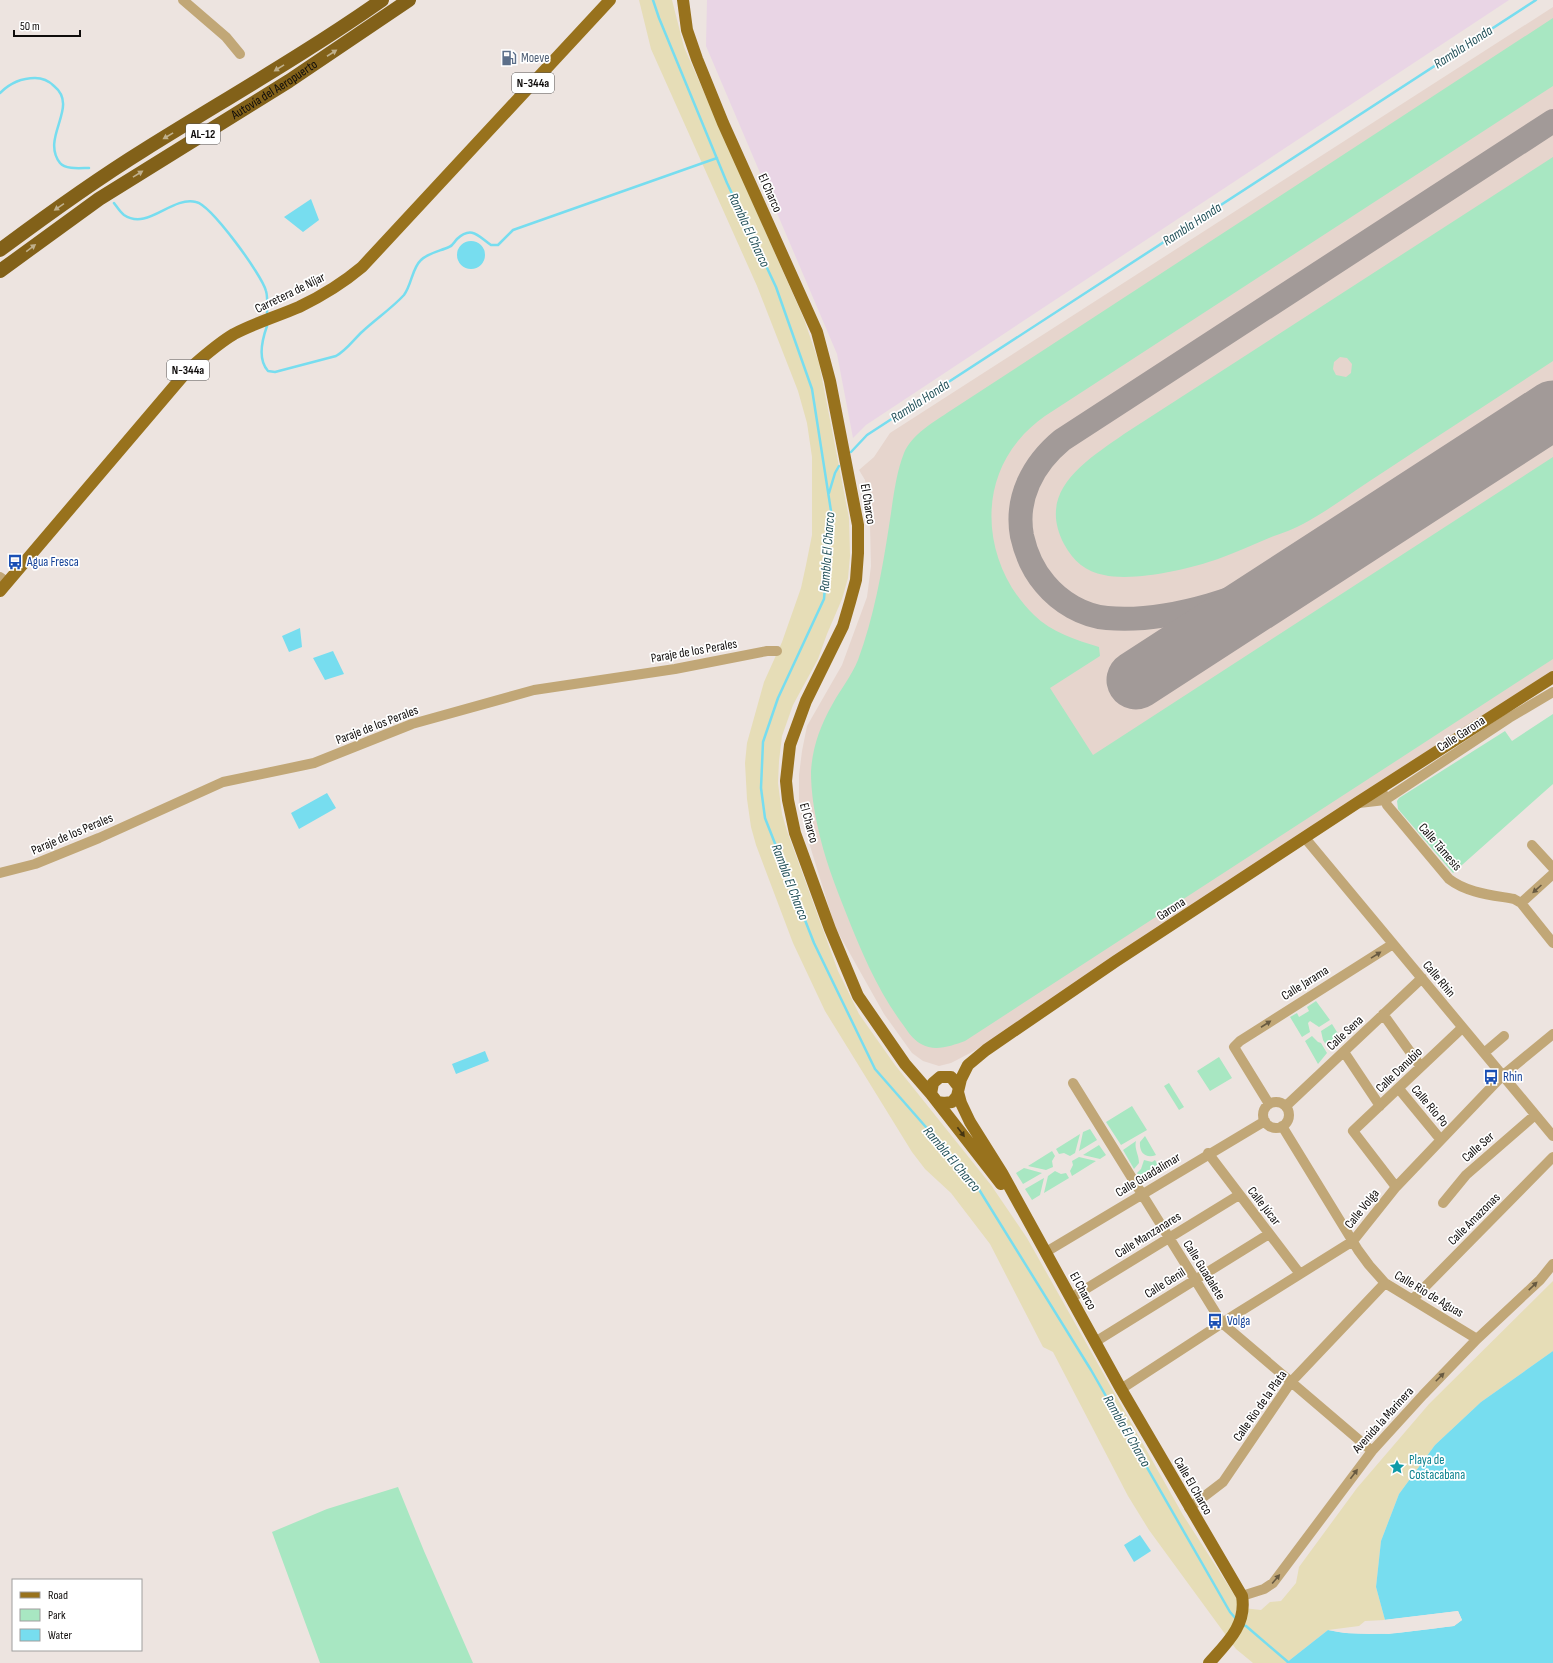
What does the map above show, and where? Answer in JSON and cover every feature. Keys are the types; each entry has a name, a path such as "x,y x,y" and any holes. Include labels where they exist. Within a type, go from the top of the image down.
{"highway":[{"name":"Autovía del Aeropuerto","path":"0,250 90,186 144,150 336,32 382,0"},
{"name":"Autovía del Aeropuerto","path":"0,271 99,199 295,77 409,0"}],"main road":[{"name":"Carretera de Níjar","path":"2,583 188,370 206,353 236,333 300,306 330,290 362,267 610,0"},
{"name":"El Charco","path":"683,0 687,30 697,59 723,122 817,332 830,381 858,525 856,580 843,626 806,701 790,745 786,781 788,800 795,833 830,929 858,996 905,1064 1020,1206"},
{"name":"Garona","path":"978,1056 1116,961 1553,677"},
{"path":"978,1056 968,1065 963,1073 952,1102 944,1104 934,1098 931,1087 938,1078 978,1056"},
{"name":"El Charco","path":"912,1071 923,1077 938,1078"},
{"path":"938,1078 952,1077 958,1089"},
{"name":"El Charco","path":"958,1089 961,1103 970,1122 1002,1173 1121,1389"},
{"name":"Calle El Charco","path":"1121,1389 1189,1508 1242,1596"},
{"path":"1209,1663 1229,1642 1238,1629 1244,1608 1242,1596"}],"street":[{"path":"183,0 226,37 240,54"},
{"name":"Paraje de los Perales","path":"0,873 36,864 106,835 224,782 314,763 420,722 534,690 674,668 767,651 777,651"},
{"name":"Calle Garona","path":"1385,800 1509,718 1553,692"},
{"name":"Calle Támesis","path":"1381,788 1387,805 1449,879 1458,886 1514,899 1521,903"},
{"path":"1357,803 1385,800"},
{"name":"Calle Rhin","path":"1305,838 1553,1136"},
{"path":"1532,845 1553,868"},
{"path":"1553,874 1521,903 1553,943"},
{"name":"Calle Jarama","path":"1269,1104 1234,1047 1240,1041 1393,944"},
{"name":"Calle Sena","path":"1286,1106 1422,978"},
{"path":"1383,1014 1422,1067"},
{"name":"Calle Danubio","path":"1396,1187 1353,1131 1462,1028"},
{"name":"Calle Volga","path":"1121,1389 1222,1323 1353,1241 1396,1187 1502,1076 1553,1034"},
{"path":"1484,1053 1504,1036"},
{"path":"1344,1052 1380,1106"},
{"name":"Calle Guadalete","path":"1073,1083 1222,1323 1372,1450"},
{"name":"Calle Rio Po","path":"1399,1089 1441,1140"},
{"path":"1277,1102 1286,1106 1289,1116 1288,1120 1282,1126 1271,1126 1265,1121 1263,1117 1264,1109 1269,1104 1277,1102"},
{"name":"Calle Ser","path":"1443,1203 1466,1175 1535,1114"},
{"name":"Calle Guadalimar","path":"1046,1252 1265,1121"},
{"name":"Calle Rio de Aguas","path":"1282,1126 1353,1241 1369,1265 1385,1283 1477,1339"},
{"name":"Calle Júcar","path":"1208,1154 1300,1274"},
{"name":"Calle Amazonas","path":"1413,1299 1553,1157"},
{"name":"Calle Manzanares","path":"1071,1298 1239,1195"},
{"name":"Calle Genil","path":"1095,1342 1269,1234"},
{"name":"Avenida la Marinera","path":"1242,1596 1264,1589 1273,1584 1372,1450 1423,1394 1477,1339 1540,1280 1553,1264"},
{"name":"Calle Rio de la Plata","path":"1189,1508 1223,1482 1291,1382 1385,1283"}],"shaded area":[{"path":"707,0 1509,0 866,425 853,438 837,354 706,46"},
{"path":"1553,7 1553,675 974,1051 951,1063 939,1066 923,1061 912,1053 884,1014 835,927 802,820 799,800 799,775 807,726 842,665 867,597 871,566 870,525 865,480 859,470 874,457 890,433"}],"green space":[{"path":"1553,18 1553,86 1041,419 1031,427 1021,437 1004,462 996,484 992,507 992,531 997,554 1006,576 1018,597 1034,615 1056,631 1099,647 1100,656 1050,688 1093,755 1553,457 1553,659 965,1041 937,1048 932,1048 921,1044 910,1034 884,996 870,969 846,913 820,839 815,814 811,779 813,755 820,729 858,660 869,627 880,577 896,480 904,453 908,446 924,429 950,411"},
{"path":"1553,157 1553,361 1324,512 1292,529 1218,559 1192,567 1146,576 1116,577 1097,574 1081,565 1072,556 1064,544 1057,525 1056,508 1061,493 1069,479 1081,466 1124,434","holes":["1340,357 1347,358 1352,364 1351,373 1346,377 1336,375 1333,369 1334,362"]},
{"path":"1553,714 1553,784 1453,873 1398,809 1397,801 1399,798 1505,731 1512,741"},
{"path":"1316,1001 1330,1020 1319,1027 1310,1021 1308,1023 1310,1032 1302,1037 1290,1017 1297,1013 1299,1017 1309,1011 1307,1007"},
{"path":"1332,1024 1342,1040 1330,1051 1323,1040 1321,1031"},
{"path":"1312,1036 1321,1043 1327,1053 1318,1064 1305,1041"},
{"path":"1219,1057 1232,1078 1210,1091 1197,1071"},
{"path":"1169,1083 1184,1107 1179,1110 1164,1086"},
{"path":"1132,1106 1147,1130 1121,1145 1106,1122"},
{"path":"1090,1129 1097,1140 1079,1151 1083,1132"},
{"path":"1080,1134 1075,1153 1070,1156 1064,1153 1059,1154 1056,1149"},
{"path":"1145,1136 1156,1155 1146,1156 1142,1152 1140,1142"},
{"path":"1136,1141 1139,1163 1134,1169 1123,1150"},
{"path":"1099,1145 1106,1155 1100,1159 1083,1155"},
{"path":"1052,1151 1055,1156 1052,1161 1053,1167 1046,1170 1028,1166"},
{"path":"1079,1157 1096,1161 1072,1176 1070,1171 1073,1165 1072,1161"},
{"path":"1144,1160 1152,1162 1155,1160 1162,1171 1153,1177 1150,1173 1141,1179 1137,1173 1141,1169"},
{"path":"1024,1168 1042,1173 1023,1184 1016,1173"},
{"path":"1055,1171 1061,1174 1066,1173 1069,1178 1044,1193 1048,1176"},
{"path":"1044,1178 1040,1195 1032,1200 1025,1189"},
{"path":"398,1487 473,1663 320,1663 272,1532 327,1509"}],"sand":[{"path":"639,0 672,0 684,47 804,319 819,363 849,518 850,556 848,578 842,599 818,659 793,705 782,736 778,783 782,814 787,831 838,971 859,1014 895,1065 991,1185 1027,1238 1183,1515 1243,1608 1261,1610 1270,1602 1281,1601 1296,1583 1299,1567 1357,1488 1429,1404 1553,1281 1553,1351 1481,1402 1435,1445 1399,1494 1381,1541 1376,1587 1385,1620 1365,1621 1359,1626 1328,1630 1286,1663 1253,1663 1236,1649 1149,1530 1128,1496 1053,1352 1043,1347 990,1244 951,1193 925,1169 912,1152 825,1011 793,943 756,845 751,827 747,799 745,763 747,743 764,682 782,642 801,588 812,535 812,457 807,423 798,391 757,286 651,49"}],"water":[{"path":"311,199 319,220 303,232 284,217"},
{"path":"471,241 481,245 485,255 481,265 471,269 461,265 457,255 461,245"},
{"path":"300,628 302,647 289,652 282,636"},
{"path":"333,651 344,674 325,680 313,658"},
{"path":"327,793 336,808 299,829 291,813"},
{"path":"485,1051 489,1061 456,1074 452,1064"},
{"path":"1553,1351 1553,1663 1286,1663 1328,1630 1360,1634 1407,1632 1454,1626 1462,1620 1458,1611 1385,1620 1376,1587 1381,1541 1399,1494 1435,1445 1481,1402"},
{"path":"1140,1535 1151,1551 1134,1562 1124,1545"}],"pier":[{"path":"1458,1611 1462,1620 1454,1626 1389,1634 1345,1633 1328,1630 1389,1632 1453,1624 1459,1619 1457,1613 1385,1622 1383,1620"}],"waterway":[{"name":"Rambla El Charco","path":"653,0 727,183 776,287 812,389 831,511 824,599 778,698 763,742 761,788 765,818 814,943 875,1069 975,1183 1091,1370 1230,1612 1237,1620"},
{"name":"Rambla Honda","path":"851,452 867,435 1536,0"},
{"path":"0,93 8,86 25,79 41,79 52,84 61,94 63,103 62,113 54,143 55,153 60,163 66,167 89,168"},
{"path":"267,326 262,343 262,361 268,371 275,372 336,356 404,295 416,267 421,260 452,245 462,235 467,233 475,234 491,245 498,245 513,230 717,158"},
{"path":"114,203 124,215 133,219 142,219 187,201 196,202 203,206 224,227 255,271 266,291 267,313"},
{"name":"Rambla Honda","path":"829,493 835,473 839,466"},
{"name":"Rambla El Charco","path":"1242,1625 1246,1626 1288,1662"}],"taxiway":[{"path":"1308,569 1235,597 1184,612 1132,619 1098,617 1081,611 1058,597 1051,591 1037,573 1028,555 1022,536 1021,508 1024,495 1028,483 1035,471 1052,449 1062,440 1553,121"}],"runway":[{"path":"1136,680 1553,410"}],"place":[{"name":"Moeve","path":"509,58"},
{"name":"Agua Fresca","path":"15,562"},
{"name":"Rhin","path":"1491,1077"},
{"name":"Volga","path":"1215,1321"},
{"name":"Playa de Costacabana","path":"1397,1467"}]}
